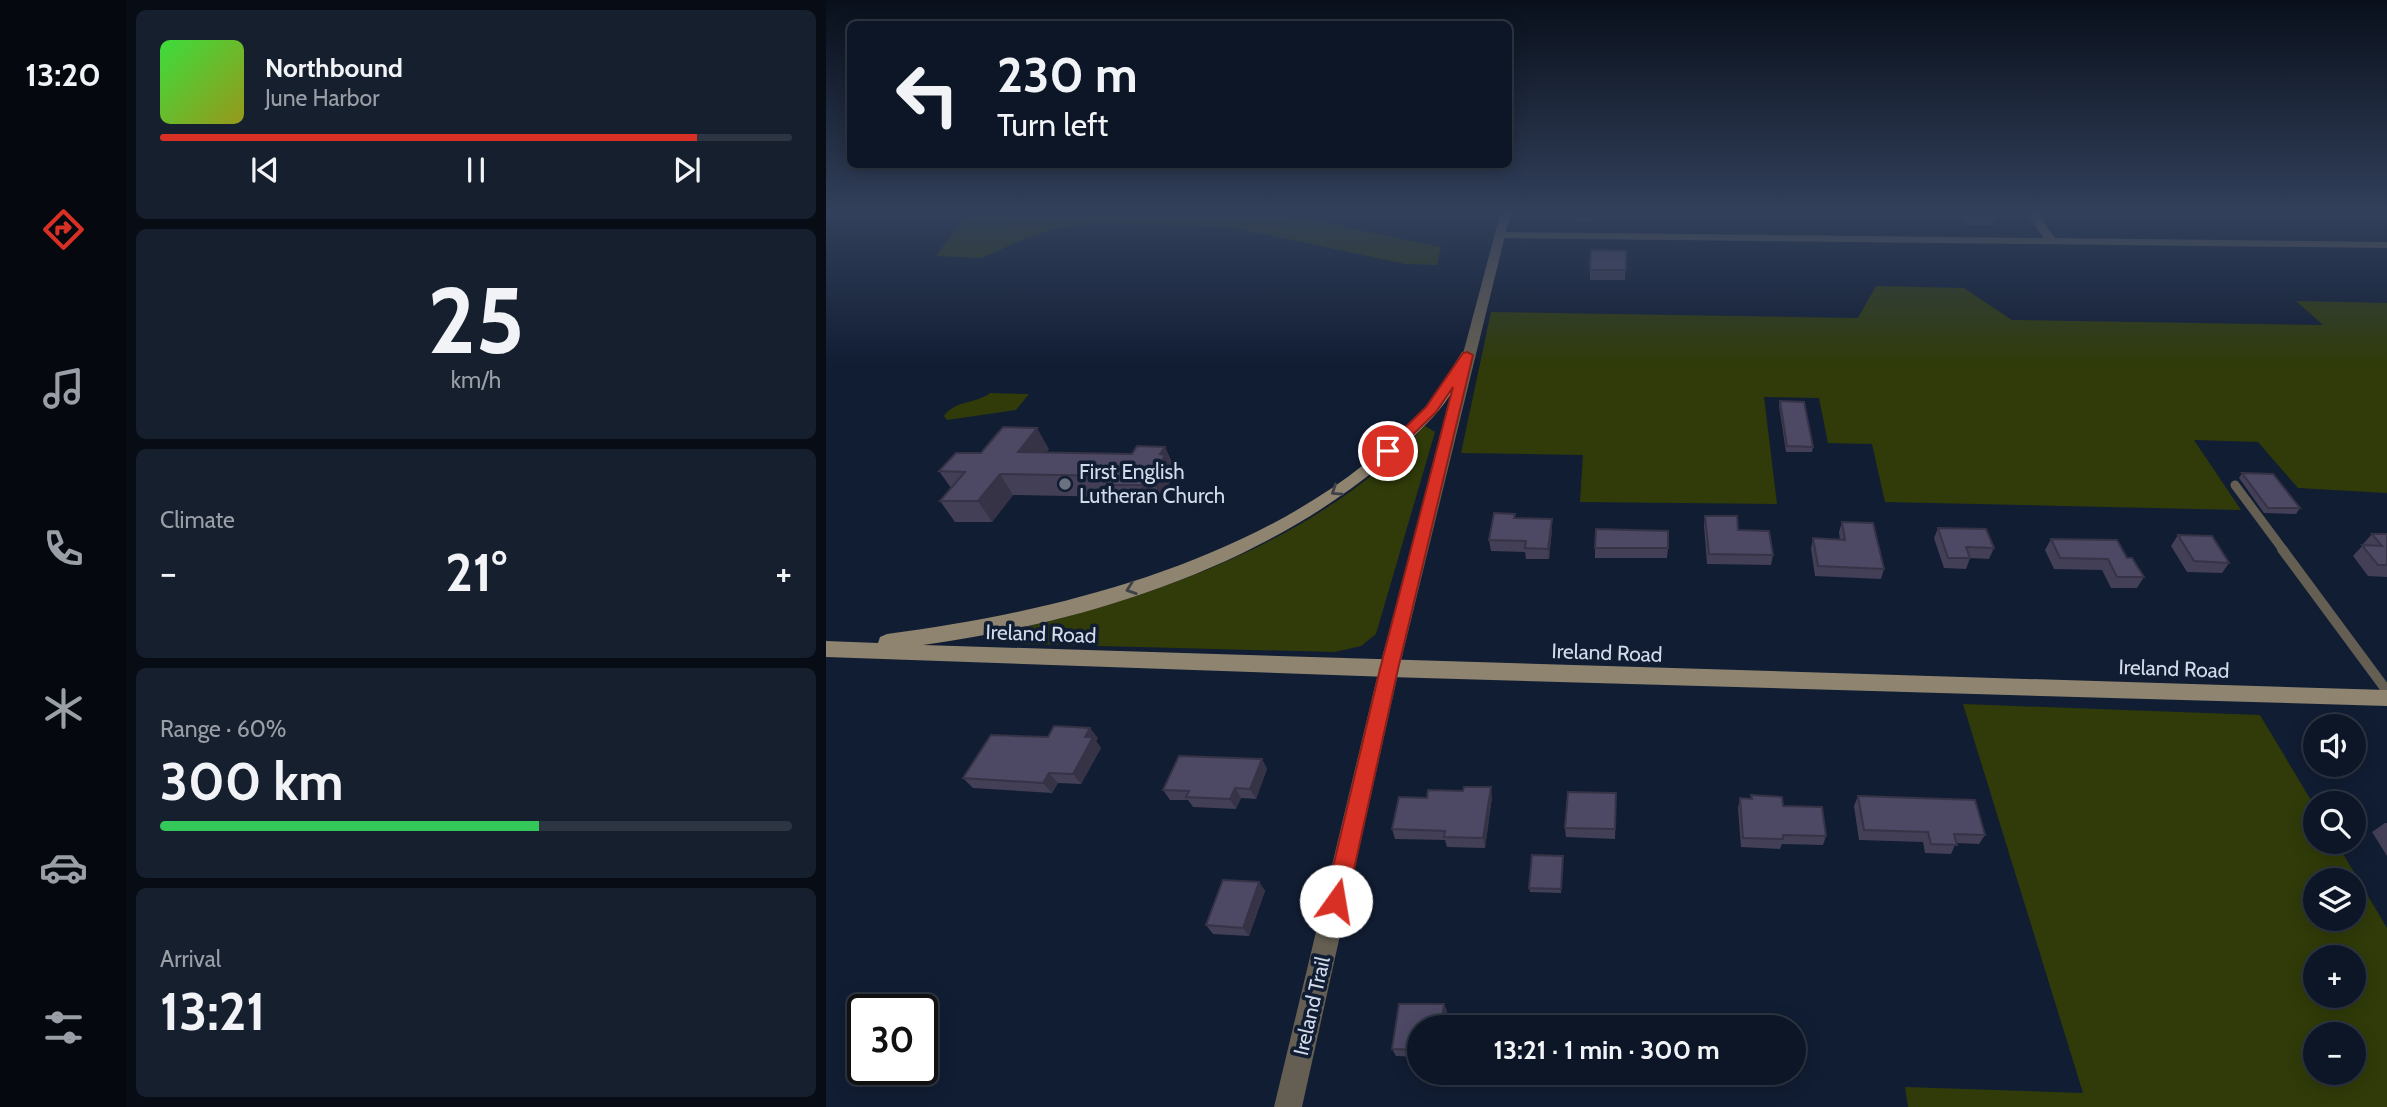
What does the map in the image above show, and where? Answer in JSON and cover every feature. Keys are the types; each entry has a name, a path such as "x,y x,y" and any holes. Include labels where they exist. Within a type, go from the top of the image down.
{"main road":[{"path":"826,648 932,638 1010,623 1129,590 1216,555 1307,510 1371,466 1429,412 1467,355"},
{"name":"Ireland Road","path":"826,648 1389,669 2387,698"}],"street":[{"name":"Ireland Trail","path":"1288,1107 1389,669 1492,263"}],"lane":[{"path":"2235,485 2387,691"}],"green space":[{"path":"1400,263 1438,263 1437,265"},
{"path":"1876,286 1964,288 2012,320 2323,325 2296,301 2387,303 2387,493 2298,488 2258,442 2194,440 2241,510 1885,502 1872,444 1828,443 1819,398 1764,397 1777,504 1580,502 1583,455 1461,453 1491,312 1858,318"},
{"path":"990,393 1029,394 1016,410 947,420 944,416 954,407"},
{"path":"1425,426 1435,432 1376,634 1361,646 1335,652 1022,644 1013,640 1011,635 1018,629 1073,615 1183,579 1237,557 1289,531 1338,500 1383,466"},
{"path":"1963,704 2260,715 2305,791 2303,791 2303,854 2343,854 2351,868 2303,868 2303,931 2366,931 2366,893 2387,928 2387,1107 1908,1107 1905,1087 2083,1093"}],"building":[{"path":"1590,263 1626,263 1626,270 1590,270"},
{"path":"1780,401 1804,402 1813,447 1787,446"},
{"path":"1003,427 1037,428 1018,452 1132,454 1137,446 1165,447 1160,454 1165,455 1151,477 1146,477 1141,485 1111,485 1117,476 1000,474 978,501 940,501 965,472 939,471 956,453 981,453"},
{"path":"2242,473 2273,474 2300,508 2268,508"},
{"path":"1494,513 1515,514 1514,518 1552,519 1548,549 1525,548 1526,541 1489,540"},
{"path":"1705,516 1737,516 1738,530 1769,531 1773,555 1709,554"},
{"path":"1842,522 1873,523 1884,569 1818,566 1813,538 1845,540"},
{"path":"1938,528 1986,529 1994,548 1966,547 1970,558 1948,558"},
{"path":"1596,529 1668,531 1668,548 1595,548"},
{"path":"2372,534 2387,534 2387,565 2378,565 2362,545 2382,546"},
{"path":"2178,535 2212,536 2229,563 2194,561"},
{"path":"2051,539 2117,540 2127,558 2132,558 2144,577 2117,577 2108,559 2060,558"},
{"path":"1054,726 1090,728 1085,737 1093,737 1073,774 1049,773 1043,783 963,778 991,735 1048,737"},
{"path":"1179,756 1262,759 1250,789 1235,788 1230,799 1186,797 1189,791 1163,790"},
{"path":"1464,787 1491,787 1483,838 1444,837 1445,831 1392,829 1399,797 1427,798 1428,790 1463,791"},
{"path":"1568,792 1616,793 1615,829 1565,828"},
{"path":"1751,795 1782,797 1783,806 1822,807 1826,836 1743,838 1740,798 1752,799"},
{"path":"1858,796 1975,800 1985,835 1954,834 1957,845 1931,844 1928,832 1864,830"},
{"path":"1532,855 1563,856 1561,889 1529,888"},
{"path":"1223,880 1259,882 1243,928 1206,925"},
{"path":"1399,1004 1444,1004 1443,1015 1407,1015 1407,1050 1392,1049"}],"place":[{"name":"First English Lutheran Church","path":"1065,484"}],"route":[{"path":"1336,901 1389,669 1467,355 1431,409 1388,451"}]}
